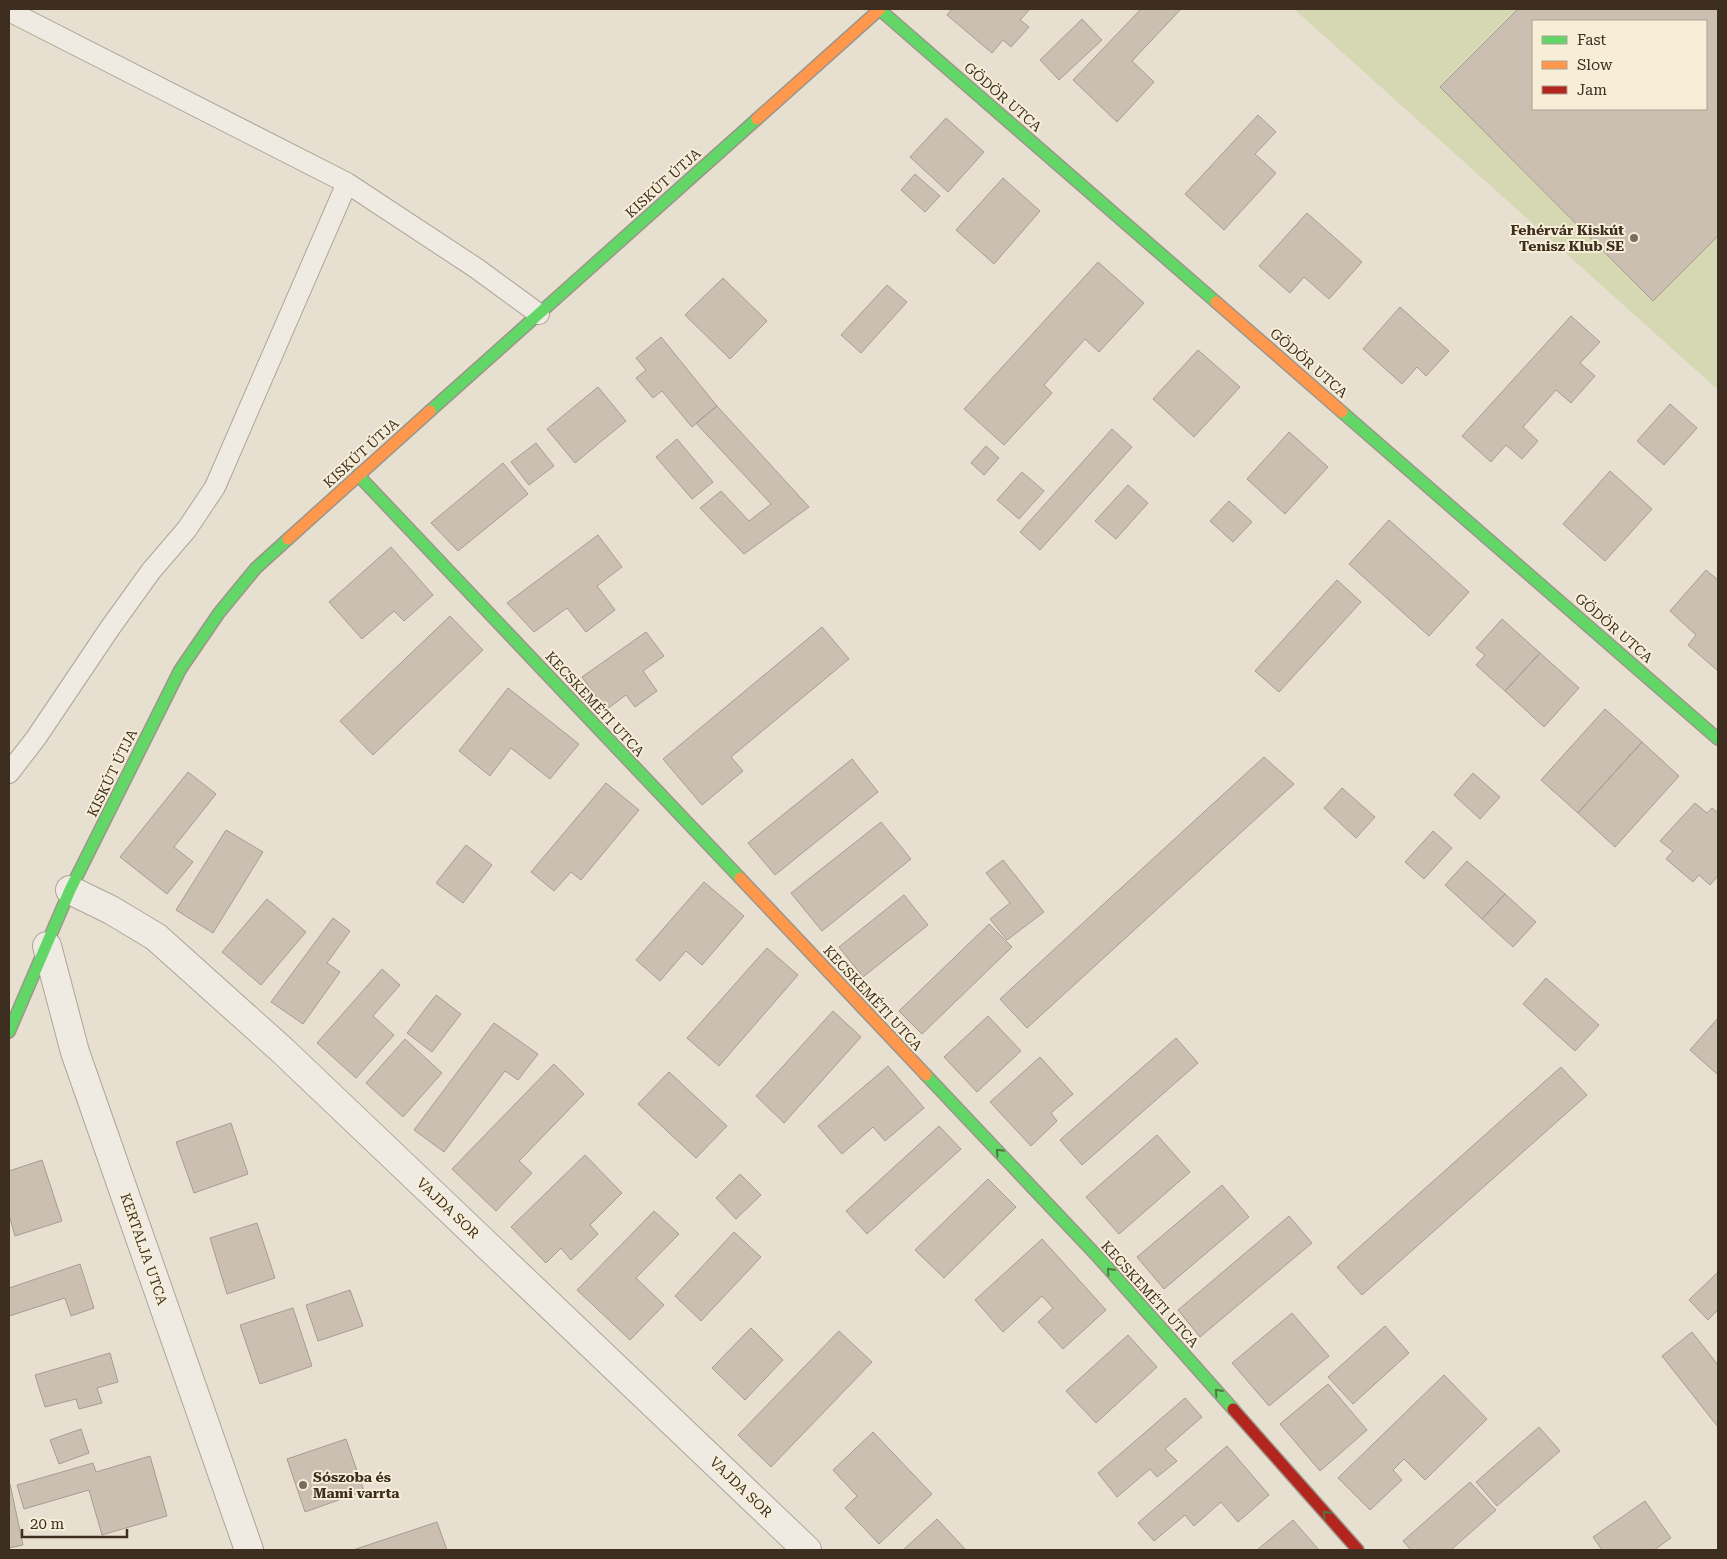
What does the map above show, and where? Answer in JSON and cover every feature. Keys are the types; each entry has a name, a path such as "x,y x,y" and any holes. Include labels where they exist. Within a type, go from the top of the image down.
{"street":[{"name":"KISKÚT ÚTJA","path":"9,1032 70,890 180,670 219,613 256,568 358,474 880,9"},
{"name":"GÖDÖR UTCA","path":"880,9 1718,739"},
{"name":"KECSKEMÉTI UTCA","path":"358,474 1098,1257 1358,1550"},
{"name":"VAJDA SOR","path":"70,890 112,910 156,937 282,1050 807,1550"},
{"name":"KERTALJA UTCA","path":"47,946 75,1052 249,1550"}],"lane":[{"path":"17,12 347,183 476,268 539,314"},
{"path":"9,773 36,738 151,571 187,529 215,487 347,183"}],"green space":[{"name":"Fehérvár Kiskút Tenisz Klub SE","path":"1294,9 1718,9 1718,390"}],"building":[{"path":"952,9 1030,9 1020,20 1029,27 1011,47 1003,40 992,53 947,15"},
{"path":"1141,9 1181,9 1132,61 1154,82 1117,122 1073,80"},
{"path":"1518,9 1718,9 1718,236 1653,301 1440,87"},
{"path":"1082,19 1102,40 1059,80 1040,60"},
{"path":"1258,115 1276,132 1255,154 1276,173 1224,230 1185,194"},
{"path":"946,118 984,152 948,192 910,157"},
{"path":"915,174 940,196 925,212 901,190"},
{"path":"1003,178 1040,211 994,264 956,230"},
{"path":"1307,213 1362,262 1329,299 1304,277 1290,293 1259,266"},
{"path":"1098,262 1144,303 1099,352 1085,339 1044,385 1052,393 1004,445 964,409"},
{"path":"723,278 767,321 730,359 685,315"},
{"path":"887,285 907,302 861,353 841,335"},
{"path":"1400,307 1449,351 1426,376 1417,367 1402,384 1363,349"},
{"path":"1571,316 1600,342 1580,363 1595,376 1571,403 1556,390 1523,427 1538,441 1522,459 1506,445 1491,462 1462,436"},
{"path":"661,337 717,406 692,427 662,391 653,398 636,378 646,370 636,358"},
{"path":"1198,350 1240,387 1194,437 1153,399"},
{"path":"598,387 626,421 575,463 547,429"},
{"path":"1670,404 1697,428 1664,465 1637,441"},
{"path":"717,406 809,507 744,554 700,508 721,491 749,521 771,504 696,423"},
{"path":"1112,429 1132,447 1040,550 1020,532"},
{"path":"1289,432 1328,467 1285,514 1247,479"},
{"path":"677,439 713,482 692,499 656,457"},
{"path":"536,443 554,466 529,485 511,462"},
{"path":"986,446 999,458 984,475 971,463"},
{"path":"503,463 528,494 458,551 431,523"},
{"path":"1610,471 1652,509 1605,561 1563,524"},
{"path":"1022,472 1044,491 1019,519 997,500"},
{"path":"1128,485 1148,503 1116,539 1095,521"},
{"path":"1229,501 1252,522 1233,542 1210,521"},
{"path":"1389,520 1469,592 1429,636 1349,564"},
{"path":"598,535 622,567 597,586 615,610 586,632 567,608 534,632 507,603"},
{"path":"391,547 433,595 404,621 394,611 362,639 329,602"},
{"path":"1706,570 1718,580 1718,671 1688,645 1696,635 1670,611"},
{"path":"1337,580 1361,602 1279,692 1255,671"},
{"path":"450,616 483,650 373,755 340,721"},
{"path":"1502,619 1540,653 1505,691 1476,665 1485,655 1476,648"},
{"path":"822,627 849,659 731,757 743,771 702,805 663,759"},
{"path":"646,632 664,656 643,671 657,691 635,707 626,695 606,710 582,677"},
{"path":"1540,653 1579,688 1544,727 1505,691"},
{"path":"508,688 579,744 550,779 511,748 490,776 459,751"},
{"path":"1605,709 1642,742 1578,813 1541,780"},
{"path":"1642,742 1679,776 1615,847 1578,813"},
{"path":"1264,757 1294,784 1027,1028 1000,999"},
{"path":"852,759 878,792 775,875 748,843"},
{"path":"188,772 216,794 174,847 193,862 167,894 120,857"},
{"path":"1473,773 1500,797 1480,819 1454,795"},
{"path":"606,783 639,810 581,880 571,872 554,891 531,872"},
{"path":"1342,788 1375,817 1356,838 1324,808"},
{"path":"1695,803 1707,813 1712,808 1718,813 1718,876 1710,885 1699,875 1693,882 1666,859 1673,851 1660,841"},
{"path":"881,822 911,859 822,931 791,893"},
{"path":"226,830 263,852 213,933 176,910"},
{"path":"1433,831 1452,848 1424,879 1405,862"},
{"path":"466,845 492,865 463,903 436,883"},
{"path":"1003,860 1044,912 1007,940 990,919 1010,903 986,873"},
{"path":"1467,861 1505,894 1482,919 1445,885"},
{"path":"704,882 744,916 702,965 686,951 660,981 636,960"},
{"path":"1505,894 1536,922 1513,947 1482,919"},
{"path":"904,895 928,925 863,977 839,947"},
{"path":"267,899 306,932 261,985 222,952"},
{"path":"333,918 350,931 327,963 340,972 303,1024 271,1002"},
{"path":"989,924 1012,947 922,1034 899,1011"},
{"path":"767,948 798,975 719,1066 687,1038"},
{"path":"382,969 400,985 373,1016 394,1035 356,1078 317,1043"},
{"path":"1546,978 1599,1025 1575,1051 1523,1004"},
{"path":"436,995 461,1014 432,1052 407,1033"},
{"path":"833,1011 861,1037 784,1123 756,1096"},
{"path":"988,1016 1021,1051 977,1092 944,1057"},
{"path":"1718,1018 1718,1073 1717,1074 1690,1050"},
{"path":"494,1023 538,1054 518,1080 505,1071 444,1152 414,1130"},
{"path":"1176,1038 1198,1063 1082,1165 1060,1140"},
{"path":"405,1039 442,1073 403,1117 366,1083"},
{"path":"1040,1057 1073,1094 1051,1113 1057,1121 1031,1146 990,1102"},
{"path":"554,1064 584,1094 519,1161 532,1173 496,1211 452,1169"},
{"path":"888,1066 924,1108 885,1141 873,1127 842,1154 818,1126"},
{"path":"1561,1067 1587,1095 1362,1295 1337,1267"},
{"path":"669,1072 727,1126 696,1158 638,1104"},
{"path":"231,1123 248,1174 194,1193 176,1142"},
{"path":"939,1126 961,1149 867,1234 846,1211"},
{"path":"1157,1135 1190,1172 1119,1234 1086,1197"},
{"path":"585,1155 622,1193 590,1225 598,1234 571,1260 561,1248 546,1263 511,1227"},
{"path":"42,1160 62,1221 15,1236 9,1215 9,1171"},
{"path":"740,1174 761,1195 736,1219 716,1198"},
{"path":"988,1179 1016,1207 944,1278 915,1250"},
{"path":"1222,1185 1249,1217 1164,1289 1137,1257"},
{"path":"654,1211 679,1234 636,1278 664,1305 630,1340 577,1290"},
{"path":"1289,1216 1312,1243 1200,1337 1178,1310"},
{"path":"257,1223 275,1278 227,1294 210,1238"},
{"path":"734,1232 761,1257 701,1321 675,1296"},
{"path":"1042,1239 1106,1310 1063,1349 1038,1322 1053,1308 1042,1296 1003,1332 975,1300"},
{"path":"80,1264 94,1308 71,1316 65,1298 9,1316 9,1288"},
{"path":"1718,1272 1718,1310 1708,1320 1689,1300"},
{"path":"350,1290 363,1326 318,1341 306,1305"},
{"path":"293,1308 312,1366 260,1384 240,1325"},
{"path":"1292,1313 1329,1356 1269,1406 1232,1363"},
{"path":"1385,1326 1409,1353 1353,1404 1328,1377"},
{"path":"751,1328 783,1360 745,1400 712,1368"},
{"path":"839,1331 872,1362 771,1467 738,1435"},
{"path":"1692,1332 1718,1365 1718,1427 1662,1356"},
{"path":"1128,1335 1157,1367 1096,1423 1066,1391"},
{"path":"110,1353 118,1382 97,1388 102,1403 79,1409 76,1399 45,1407 35,1375"},
{"path":"1444,1375 1487,1419 1425,1480 1404,1459 1393,1470 1402,1480 1370,1510 1338,1478"},
{"path":"1328,1384 1367,1430 1320,1471 1280,1424"},
{"path":"1185,1398 1202,1417 1165,1449 1177,1461 1157,1477 1150,1469 1117,1497 1098,1473"},
{"path":"1539,1427 1560,1451 1497,1506 1476,1482"},
{"path":"81,1429 89,1453 59,1464 50,1440"},
{"path":"873,1432 932,1494 879,1544 845,1508 857,1496 833,1470"},
{"path":"346,1439 364,1491 305,1512 287,1459"},
{"path":"1227,1446 1269,1495 1238,1522 1221,1502 1194,1526 1185,1515 1154,1541 1138,1523"},
{"path":"150,1456 167,1516 102,1535 89,1490 24,1509 17,1485 93,1463 96,1472"},
{"path":"1470,1482 1496,1510 1451,1550 1411,1550 1403,1541"},
{"path":"9,1484 23,1545 9,1548"},
{"path":"1645,1501 1671,1538 1654,1550 1602,1550 1593,1537"},
{"path":"937,1519 966,1550 903,1550"},
{"path":"1293,1520 1319,1550 1257,1550"},
{"path":"437,1522 447,1550 353,1550"}],"traffic: fast":[{"path":"879,9 1216,302"},
{"path":"430,411 757,119"},
{"path":"1342,412 1718,739"},
{"path":"358,475 740,878"},
{"path":"9,1032 70,890 180,670 219,613 256,568 288,539"},
{"path":"926,1075 1098,1257 1233,1409"}],"traffic: slow":[{"path":"757,119 880,9"},
{"path":"1216,302 1342,412"},
{"path":"288,539 430,411"},
{"path":"740,878 926,1075"}],"traffic: jam":[{"path":"1233,1409 1358,1550"}],"place":[{"name":"Fehérvár Kiskút Tenisz Klub SE","path":"1634,238"},
{"name":"Sószoba és Mami varrta","path":"303,1485"}]}
